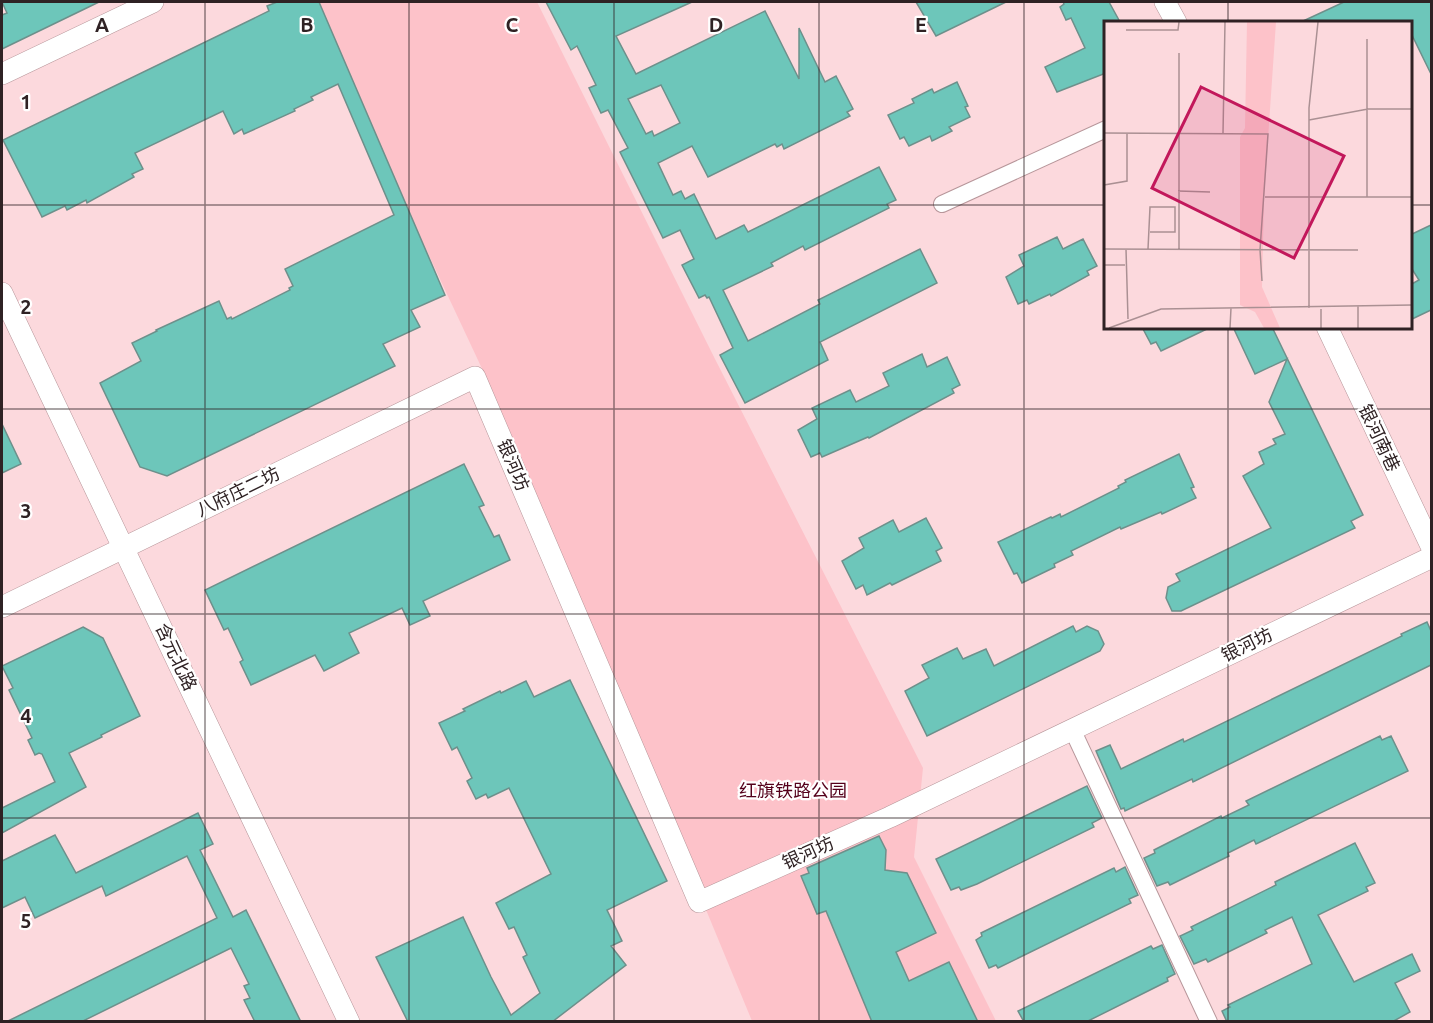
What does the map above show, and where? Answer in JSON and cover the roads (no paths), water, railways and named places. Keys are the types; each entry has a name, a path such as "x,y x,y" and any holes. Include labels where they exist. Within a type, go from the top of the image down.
{"street":[{"path":"2,74 153,2"},
{"path":"1165,2 1175,21"},
{"path":"942,204 1104,130"},
{"name":"含元北路","path":"2,293 349,1022"},
{"name":"银河南巷","path":"1327,328 1431,548"},
{"name":"八府庄二坊","path":"2,607 475,376"},
{"name":"银河坊","path":"475,376 699,902 890,817 1431,556"},
{"path":"1072,729 1209,1022"}],"park label":[{"name":"红旗铁路公园","path":"793,791"}]}
